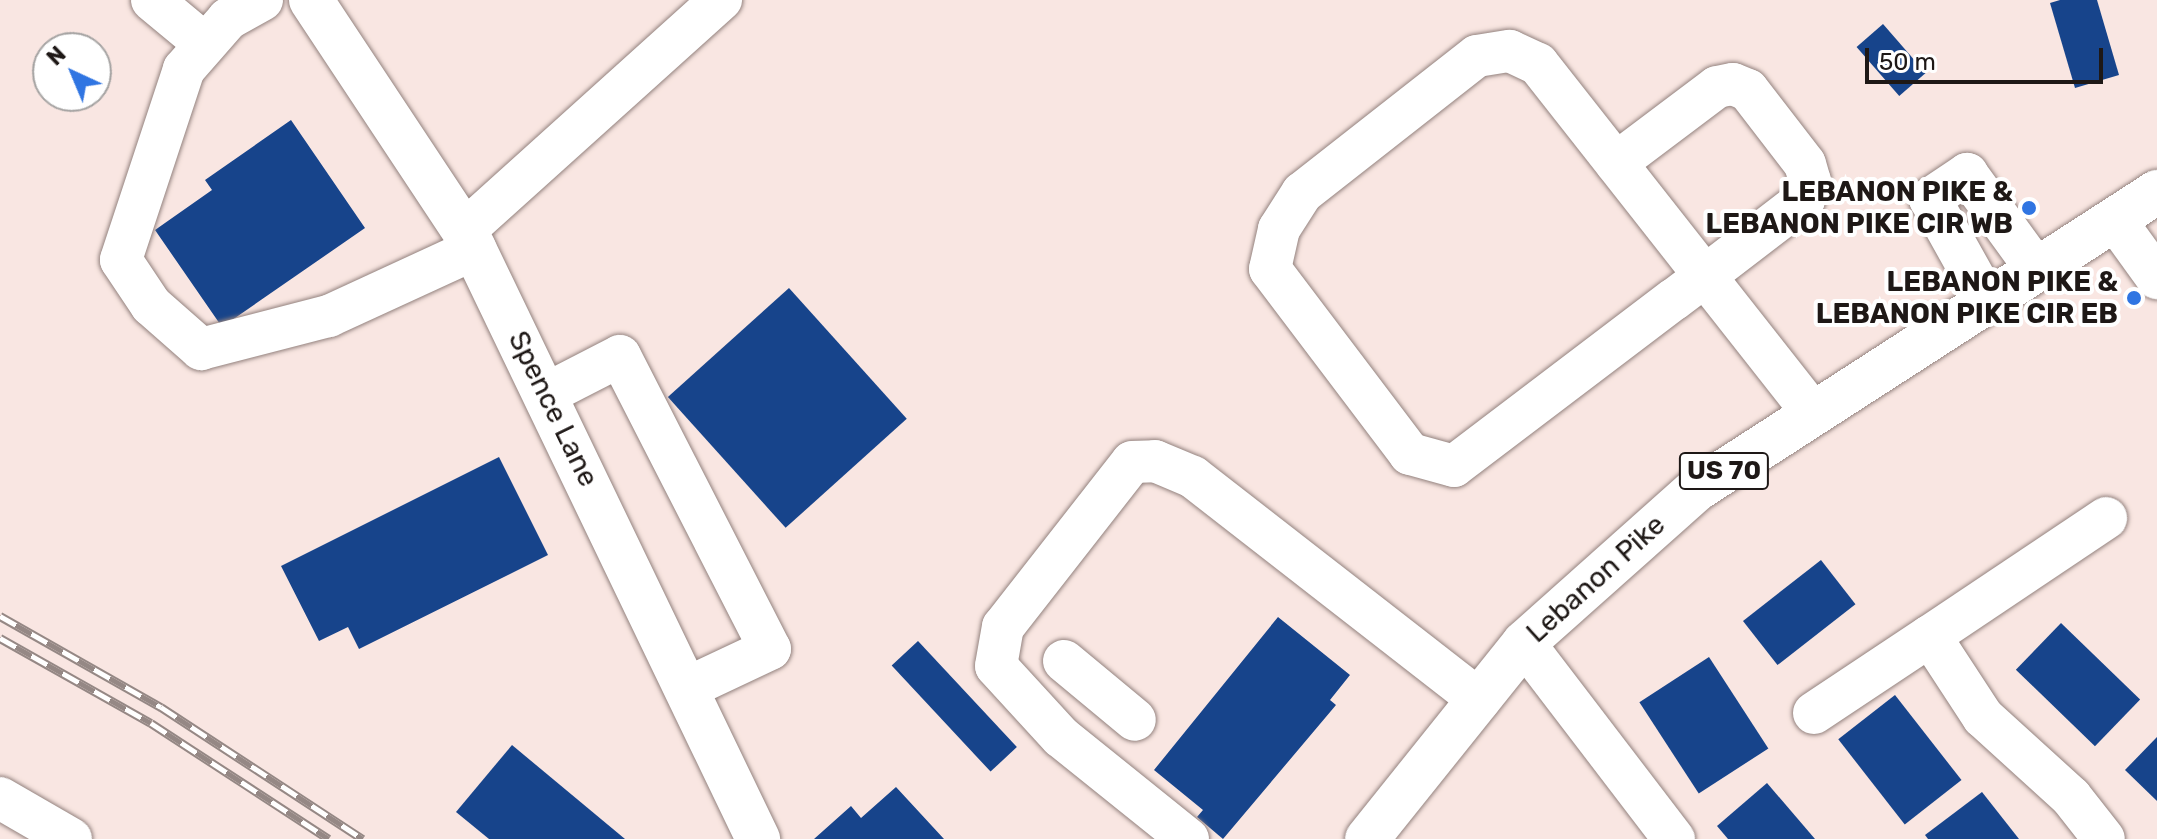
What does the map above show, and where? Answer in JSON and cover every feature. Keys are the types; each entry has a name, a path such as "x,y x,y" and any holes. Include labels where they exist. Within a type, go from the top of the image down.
{"main road":[{"name":"Spence Lane","path":"311,0 470,240 758,839"},
{"name":"Lebanon Pike","path":"1367,839 1524,643 1697,489 2157,192"}],"street":[{"path":"152,0 205,44"},
{"path":"262,0 228,19 184,69 121,260 151,305 201,349 329,316 470,240 721,0"},
{"path":"1616,163 1717,87 1748,90 1805,164 1810,181 1804,200 1705,276 1454,466 1410,454 1270,269 1279,229 1302,193 1477,56 1510,51 1538,64 1705,276 1813,413"},
{"path":"1987,301 1930,199 1967,174 2036,269"},
{"path":"2115,220 2157,278"},
{"path":"546,394 620,356 770,649 687,688"},
{"path":"1188,839 1061,737 996,666 1003,627 1132,462 1155,461 1193,477 1479,700"},
{"path":"1814,713 2106,518"},
{"path":"1930,636 1983,717 2071,797 2104,839"},
{"path":"1524,643 1674,839"},
{"path":"1064,661 1135,720"},
{"path":"0,798 71,839"}],"building":[{"path":"2097,0 2119,75 2075,88 2050,3"},
{"path":"1883,24 1926,73 1899,96 1857,47"},
{"path":"291,120 365,228 222,327 155,230 212,190 205,180"},
{"path":"789,288 907,419 786,528 668,397"},
{"path":"499,457 548,555 359,649 348,627 319,641 281,566"},
{"path":"1821,560 1855,604 1777,665 1743,621"},
{"path":"1278,617 1350,675 1330,700 1336,705 1223,839 1197,817 1203,810 1154,770"},
{"path":"2061,623 2140,699 2095,746 2016,670"},
{"path":"918,641 1017,747 991,772 892,666"},
{"path":"1709,657 1768,748 1699,794 1639,702"},
{"path":"1895,695 1961,780 1905,824 1838,739"},
{"path":"2157,737 2157,801 2125,770"},
{"path":"512,745 625,839 489,839 456,812"},
{"path":"1767,783 1815,839 1728,839 1717,826"},
{"path":"896,787 944,839 814,839 851,806 861,818"},
{"path":"1982,792 2019,839 1928,839 1925,835"}],"railway":[{"path":"0,616 161,707 363,839"},
{"path":"0,638 151,723 329,839"}],"place":[{"name":"LEBANON PIKE & LEBANON PIKE CIR WB","path":"2029,208"},
{"name":"LEBANON PIKE & LEBANON PIKE CIR EB","path":"2134,298"}]}
